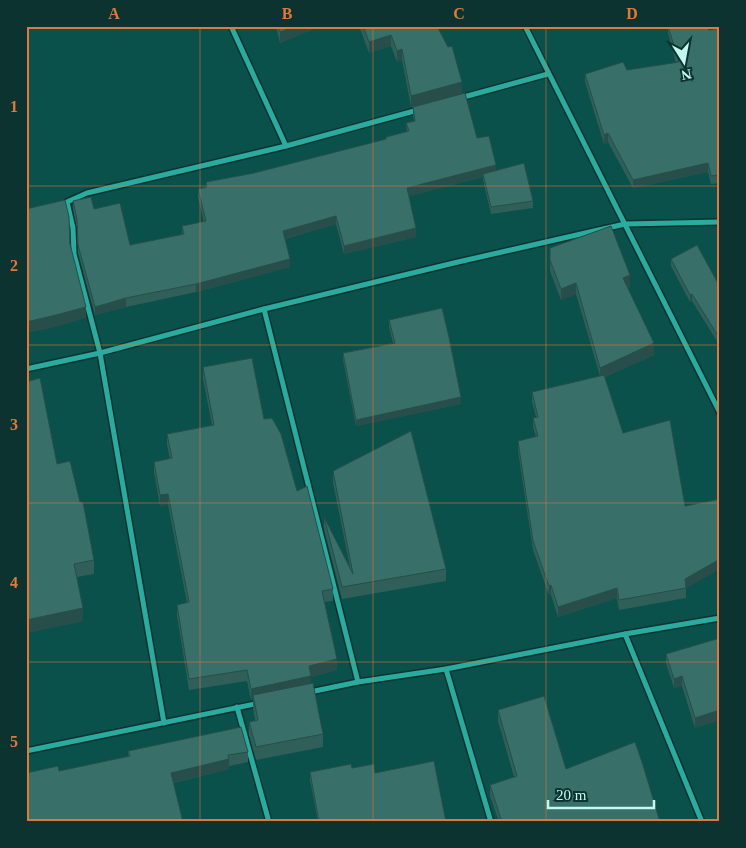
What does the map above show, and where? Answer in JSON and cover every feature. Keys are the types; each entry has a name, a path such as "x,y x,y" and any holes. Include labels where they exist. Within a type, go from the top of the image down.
{"street":[{"path":"231,26 286,146"},
{"path":"532,26 525,27 720,413"},
{"path":"455,100 548,74"},
{"path":"164,723 100,353 74,254 73,228 67,202 87,193 286,146 427,107"},
{"path":"26,369 100,353 458,262 625,224 720,222"},
{"path":"264,310 358,682"},
{"path":"302,694 358,682 446,669 720,618"},
{"path":"626,634 702,822"},
{"path":"446,669 491,822"},
{"path":"26,751 265,701"},
{"path":"237,707 269,822"}],"building":[{"path":"279,26 295,26 280,32"},
{"path":"363,26 437,26 448,47 452,46 462,82 411,96 402,49 397,51 391,35 369,42"},
{"path":"668,26 708,26 709,30 720,28 720,175 711,176 708,163 633,180 608,133 604,135 585,74 623,62 627,70 679,62"},
{"path":"465,93 477,138 489,136 496,165 407,188 416,228 344,246 336,216 283,231 290,259 196,284 126,298 95,307 78,245 77,219 73,201 91,197 94,209 120,203 130,245 184,234 182,226 206,221 198,189 207,187 206,182 254,173 386,139 386,137 409,131 406,123 415,121 413,107"},
{"path":"524,163 533,201 491,207 483,174"},
{"path":"65,200 69,217 70,244 86,307 26,322 26,209"},
{"path":"611,226 630,275 623,278 654,343 600,368 576,283 561,289 550,260 550,248"},
{"path":"697,245 720,287 720,339 692,294 690,295 671,259"},
{"path":"442,308 461,397 356,420 343,353 395,343 389,320"},
{"path":"252,358 264,419 272,418 281,434 297,491 307,486 333,589 322,591 337,659 309,666 311,676 251,689 247,670 189,679 177,605 189,602 168,494 160,495 154,462 172,458 167,434 214,425 203,367"},
{"path":"604,375 623,433 670,420 685,506 720,499 720,559 685,579 686,588 619,600 617,588 558,607 533,541 518,441 538,436 533,418 538,417 532,392"},
{"path":"40,378 57,464 70,461 80,502 83,502 94,560 74,564 83,608 26,620 26,382"},
{"path":"411,431 446,569 342,587 324,517 353,574 333,471"},
{"path":"720,638 720,710 695,718 682,676 674,679 666,654"},
{"path":"313,683 323,734 256,747 249,722 258,720 253,695"},
{"path":"544,696 566,769 635,742 660,822 502,822 490,785 517,776 498,710"},
{"path":"241,727 248,752 228,755 229,759 171,773 183,822 26,822 26,773 58,766 59,771 130,756 128,751"},
{"path":"434,761 446,822 319,822 310,772 351,764 352,768 374,764 375,773"}]}
